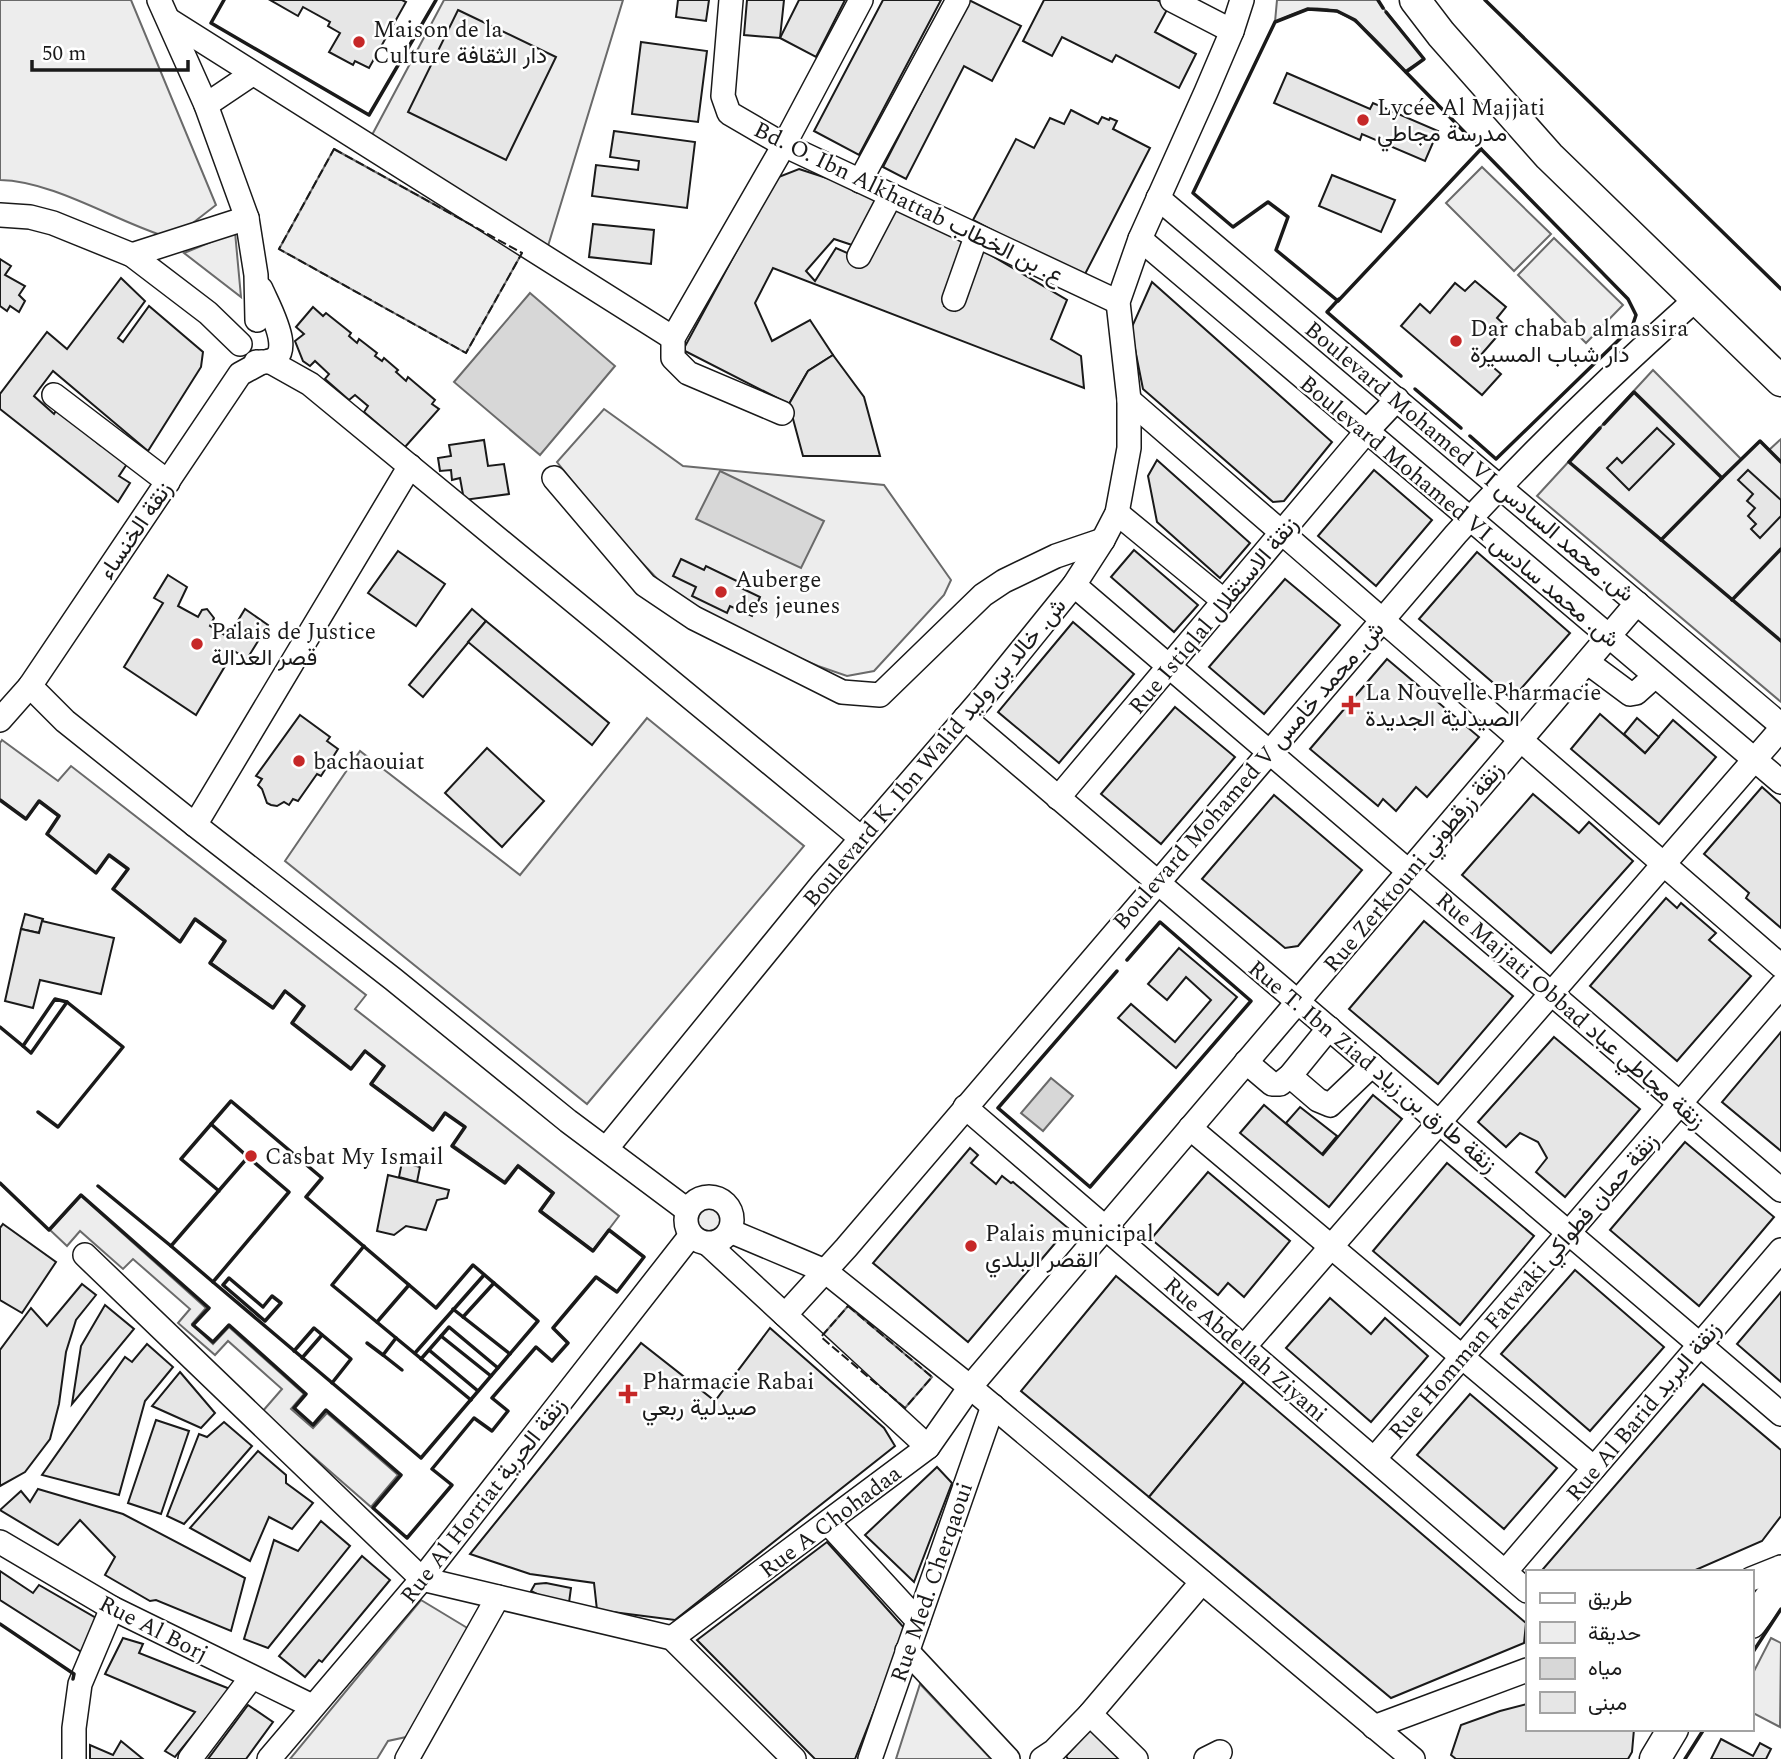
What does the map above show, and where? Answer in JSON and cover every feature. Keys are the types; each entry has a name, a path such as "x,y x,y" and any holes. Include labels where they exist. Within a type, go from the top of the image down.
{"main road":[{"path":"1415,0 1441,34 1549,156 1781,382"},
{"path":"1753,1620 1781,1583"},
{"path":"1655,1759 1672,1731"}],"street":[{"name":"Bd. O. Ibn Alkhattab ع. بن الخطاب","path":"731,0 723,96 729,113 784,145 1118,302"},
{"path":"782,413 688,373 673,358 673,338 784,145 861,0"},
{"path":"860,181 958,0"},
{"path":"1172,0 1232,31"},
{"path":"1118,302 1140,239 1232,31 1242,0"},
{"path":"164,10 252,74 673,338"},
{"path":"164,10 206,105 247,218 256,275 260,342"},
{"path":"206,105 252,74"},
{"path":"859,257 891,195"},
{"name":"Boulevard Mohamed VI ش. محمد السادس","path":"1158,198 1781,727"},
{"path":"0,215 30,217 53,223 132,255 208,313 260,342 861,838"},
{"path":"132,255 247,218"},
{"path":"954,299 976,237"},
{"name":"Boulevard Mohamed VI ش. محمد سادس","path":"1140,239 1781,782"},
{"name":"Boulevard Mohamed V ش. محمد خامس","path":"785,1315 1381,619 1470,519 1656,335 1695,300"},
{"name":"Boulevard K. Ibn Walid ش. خالد بن وليد","path":"606,1149 861,838 965,718 1074,584 1103,540 1117,513 1129,448 1129,400 1118,302"},
{"name":"زنقة الخنساء","path":"0,720 30,686 260,342"},
{"path":"54,395 167,482"},
{"name":"Rue Istiqlal زنقة الاستقلال","path":"1058,798 1396,399"},
{"path":"1129,400 1781,966"},
{"path":"195,824 410,466"},
{"path":"554,478 645,585 694,618 842,692 880,695 983,595 1004,581 1056,556 1103,540"},
{"path":"1117,513 1224,601"},
{"name":"Rue Majjati Obbad زنقة مجاطي عباد","path":"1074,584 1781,1190"},
{"name":"Rue Zerktouni زنقة زرقطوني","path":"970,1387 1637,603"},
{"path":"1587,663 1630,694 1636,693 1655,676"},
{"path":"30,686 65,721 606,1149 687,1210"},
{"name":"Rue T. Ibn Ziad زنقة طارق بن زياد","path":"965,718 1781,1414"},
{"path":"1244,1347 1781,727"},
{"name":"Rue Homman Fatwaki زنقة حمان فطواكي","path":"1374,1459 1781,986"},
{"path":"1246,1062 1272,1084 1279,1085 1290,1076 1329,1028"},
{"path":"1290,1076 1318,1100 1330,1105 1371,1065"},
{"name":"Rue Abdellah Ziyani","path":"965,1107 1526,1590"},
{"path":"1190,1128 1594,1468"},
{"path":"699,1239 724,1238 730,1231 732,1217 726,1204 720,1200 713,1197 698,1199 687,1210 685,1223 699,1239 928,1447"},
{"path":"730,1231 825,1271 993,1406 1413,1759"},
{"name":"Rue Al Horriat زنقة الحرية","path":"269,1759 422,1579 699,1239"},
{"name":"Rue Al Barid زنقة البريد","path":"1505,1572 1781,1250"},
{"path":"86,1255 422,1579 672,1638 794,1759"},
{"name":"Rue A Chohadaa","path":"672,1638 928,1447 970,1387"},
{"name":"Rue Med. Cherqaoui","path":"870,1759 993,1406"},
{"path":"828,1523 918,1621"},
{"name":"Rue Al Borj","path":"0,1542 112,1608 312,1706"},
{"path":"1753,1578 1781,1567"},
{"path":"1052,1756 1202,1582"},
{"path":"407,1759 498,1597"},
{"path":"74,1759 74,1728 80,1684 112,1608"},
{"path":"907,1651 1008,1759"},
{"path":"1374,1727 1526,1670"},
{"path":"190,1759 251,1678"},
{"path":"1090,1714 1136,1759"}],"green space":[{"path":"0,0 131,0 216,205 176,236 161,235 61,194 20,182 0,180"},
{"path":"444,0 623,0 548,246 372,135"},
{"path":"1277,0 1377,0 1424,59 1405,71 1362,27 1336,12 1306,10 1275,22"},
{"path":"334,149 522,253 466,353 279,249"},
{"path":"1482,167 1551,234 1514,271 1446,203"},
{"path":"235,232 241,297 184,253"},
{"path":"1554,238 1623,305 1586,343 1518,275"},
{"path":"1653,370 1741,459 1760,441 1769,450 1781,439 1781,702 1537,496"},
{"path":"604,409 683,466 884,485 951,580 944,595 874,671 847,676 730,628 663,585 612,531 557,462"},
{"path":"647,718 804,846 587,1104 285,861 360,751 520,875"},
{"path":"2,740 58,781 71,766 366,995 355,1009 619,1216 593,1250 541,1211 554,1193 518,1165 504,1182 453,1145 465,1127 445,1113 433,1129 371,1083 384,1066 365,1051 351,1069 292,1023 304,1006 285,991 273,1007 211,963 225,941 195,919 180,941 114,889 128,869 109,855 96,873 47,834 59,816 40,801 26,819 0,799"},
{"path":"81,1196 206,1308 192,1324 213,1344 229,1327 304,1394 291,1409 313,1428 327,1413 398,1475 371,1507 262,1412 282,1389 228,1341 215,1355 178,1323 190,1309 133,1259 123,1269 80,1231 67,1246 50,1230"},
{"path":"709,1205 720,1209 724,1220 720,1231 709,1235 698,1231 694,1220 698,1209"},
{"path":"848,1306 932,1377 905,1408 821,1337"},
{"path":"421,1600 469,1629 406,1737 388,1741 377,1759 290,1759"},
{"path":"1771,1638 1781,1643 1780,1727 1753,1713 1753,1673"},
{"path":"920,1684 991,1759 896,1759"}],"water":[{"path":"530,293 615,366 540,455 454,382"},
{"path":"720,471 824,521 801,568 696,519"},
{"path":"1051,1078 1073,1096 1043,1131 1021,1113"}],"building":[{"name":"Maison de la Culture دار الثقافة","path":"270,0 406,2 369,68 355,61 353,65 329,52 340,33 328,26 330,22 303,7 298,16"},
{"path":"678,0 709,0 706,21 676,17"},
{"path":"747,0 784,0 780,38 744,35"},
{"path":"799,0 845,0 816,57 780,38"},
{"path":"883,0 941,0 859,155 814,131"},
{"path":"969,0 1021,26 992,81 964,66 906,179 883,167"},
{"path":"1044,0 1157,0 1169,6 1155,32 1196,54 1179,88 1116,55 1112,62 1062,37 1052,56 1023,41"},
{"path":"458,10 556,57 506,160 408,112"},
{"path":"641,42 707,51 698,122 632,114"},
{"name":"Lycée Al Majjati مدرسة مجاطي","path":"1287,73 1370,109 1373,103 1438,131 1425,161 1362,134 1360,140 1274,103"},
{"path":"1071,110 1098,124 1102,117 1117,121 1113,129 1150,148 1083,278 973,220 1016,139 1034,148 1050,118 1064,124"},
{"path":"614,131 695,142 687,208 592,196 596,165 638,170 639,161 610,157"},
{"path":"799,169 882,196 855,246 834,239 806,271 815,281 836,248 863,260 890,206 967,242 944,306 955,311 977,247 1067,300 1051,339 1081,356 1084,388 773,268 755,303 772,341 810,320 833,355 808,371 789,404 683,350 776,178"},
{"path":"1332,175 1395,200 1381,232 1319,206"},
{"path":"593,224 654,230 651,264 589,257"},
{"path":"0,259 11,266 5,275 25,286 19,295 25,301 19,312 10,306 7,311 0,306"},
{"path":"121,278 145,301 118,338 123,342 149,306 203,352 201,367 148,451 53,371 34,396 54,414 57,409 100,445 102,440 129,461 119,476 130,483 118,502 0,409 0,394 47,332 67,349"},
{"name":"Dar chabab almassira دار شباب المسيرة","path":"1475,281 1506,307 1497,318 1506,326 1480,356 1501,374 1482,395 1401,326 1420,304 1430,313 1455,283 1465,291"},
{"path":"1152,282 1332,442 1284,501 1273,502 1143,389 1131,329"},
{"path":"313,307 323,316 326,313 351,333 349,336 357,343 359,339 377,353 375,356 382,361 384,358 398,370 396,372 406,381 408,377 435,400 432,404 439,409 405,447 364,412 368,406 355,395 349,400 325,379 329,374 315,361 310,366 303,361 295,341 304,334 296,327"},
{"path":"833,355 864,397 880,456 803,456 789,404 808,371"},
{"path":"1657,428 1674,444 1629,490 1607,468 1617,458 1622,463"},
{"path":"484,440 488,466 504,464 509,494 464,500 460,478 452,480 451,470 440,471 438,458 451,456 449,445"},
{"path":"1157,460 1250,543 1220,578 1157,522 1148,476"},
{"path":"1374,470 1432,520 1376,586 1318,536"},
{"path":"1748,470 1781,500 1781,516 1760,538 1751,529 1756,524 1748,516 1755,508 1747,501 1753,494 1738,480"},
{"path":"1134,550 1198,605 1174,632 1111,577"},
{"path":"398,551 445,584 416,626 368,593"},
{"path":"1477,552 1570,633 1512,699 1419,619"},
{"name":"Auberge des jeunes","path":"681,559 704,570 706,566 741,583 739,587 760,597 752,616 730,606 727,613 692,596 696,587 673,576"},
{"name":"Palais de Justice قصر العدالة","path":"168,575 187,587 178,606 198,617 202,610 207,609 214,618 210,626 228,637 245,609 268,625 247,659 234,651 196,715 124,667 163,603 154,598"},
{"path":"1285,579 1340,625 1264,714 1209,667"},
{"path":"472,609 486,621 423,697 409,685"},
{"path":"486,621 609,723 592,745 468,642"},
{"path":"1073,622 1134,674 1059,763 998,712"},
{"path":"1387,659 1479,737 1427,797 1416,787 1396,811 1383,799 1378,806 1310,749"},
{"path":"1175,707 1235,757 1161,844 1101,794"},
{"path":"1600,714 1645,753 1673,720 1716,757 1659,824 1571,749"},
{"name":"bachaouiat","path":"300,715 330,737 327,741 338,749 321,776 317,774 298,801 293,799 289,805 284,802 277,806 271,805 267,803 258,785 262,779 256,776"},
{"path":"1637,718 1659,737 1645,753 1624,734"},
{"path":"487,748 544,801 502,847 445,793"},
{"path":"1762,787 1781,804 1781,928 1746,898 1749,893 1704,854"},
{"path":"1533,794 1579,833 1589,822 1633,861 1551,953 1462,875"},
{"path":"1274,795 1362,870 1298,946 1285,948 1202,879"},
{"path":"1666,898 1677,908 1681,903 1716,933 1709,940 1751,976 1677,1061 1590,986"},
{"path":"25,914 43,919 39,933 21,929"},
{"path":"42,921 114,938 101,994 40,980 33,1008 5,1001 21,929 39,933"},
{"path":"1424,921 1513,996 1438,1084 1349,1009"},
{"path":"1179,948 1237,997 1176,1068 1118,1018 1131,1004 1175,1042 1211,1000 1186,977 1167,1000 1148,984"},
{"path":"1781,1032 1781,1151 1722,1102"},
{"path":"1554,1037 1640,1109 1565,1197 1536,1172 1547,1158 1538,1142 1520,1133 1506,1147 1478,1122"},
{"path":"1373,1095 1402,1119 1329,1207 1240,1133 1264,1105 1323,1155"},
{"path":"1300,1107 1337,1136 1322,1154 1286,1123"},
{"path":"1685,1142 1774,1217 1699,1306 1610,1230"},
{"name":"Palais municipal القصر البلدي","path":"970,1148 978,1155 971,1163 996,1184 1002,1176 1013,1182 1068,1228 968,1342 873,1263"},
{"path":"402,1162 420,1167 417,1182 399,1177"},
{"path":"1447,1163 1534,1236 1460,1325 1373,1251"},
{"path":"1208,1172 1290,1241 1244,1297 1228,1283 1218,1295 1151,1239"},
{"path":"388,1175 449,1190 447,1198 437,1200 426,1230 406,1226 394,1235 377,1231"},
{"path":"3,1224 56,1262 22,1313 0,1300 0,1228"},
{"path":"1575,1270 1664,1347 1590,1431 1501,1354"},
{"path":"1116,1276 1244,1382 1149,1497 1021,1391"},
{"path":"82,1284 96,1295 76,1320 66,1352 59,1404 50,1439 25,1472 0,1486 0,1350 31,1308 47,1326"},
{"path":"1781,1292 1781,1382 1737,1344"},
{"path":"1330,1298 1371,1334 1385,1318 1428,1356 1371,1422 1286,1348"},
{"path":"105,1305 134,1329 72,1404 81,1346"},
{"path":"770,1328 884,1428 895,1446 675,1620 597,1610 594,1583 530,1574 470,1554 641,1343 715,1401"},
{"path":"147,1344 173,1367 145,1401 119,1495 42,1475 125,1357 132,1362"},
{"path":"180,1372 215,1413 201,1428 152,1406"},
{"path":"1244,1382 1526,1623 1524,1643 1391,1698 1149,1497"},
{"path":"1703,1384 1781,1450 1781,1516 1762,1541 1696,1570 1543,1569"},
{"path":"1470,1394 1557,1468 1504,1529 1417,1455"},
{"path":"156,1420 189,1431 161,1514 128,1503"},
{"path":"224,1422 252,1446 184,1524 167,1516 199,1434 207,1437"},
{"path":"258,1451 286,1475 286,1483 313,1503 292,1529 269,1517 250,1561 190,1528"},
{"path":"937,1467 952,1483 914,1582 865,1535"},
{"path":"38,1489 123,1514 245,1578 231,1631 156,1600 150,1601 105,1575 115,1557 80,1520 58,1545 0,1510 21,1491 30,1502"},
{"path":"321,1521 350,1546 268,1648 244,1639 274,1540 298,1551"},
{"path":"827,1542 906,1630 855,1759 815,1759 697,1640"},
{"path":"362,1556 390,1580 322,1662 319,1660 305,1677 279,1656"},
{"path":"0,1571 33,1593 39,1585 96,1618 83,1653 0,1600"},
{"path":"546,1583 571,1588 568,1610 531,1591 535,1584"},
{"path":"123,1638 143,1644 139,1653 230,1689 175,1757 165,1751 195,1712 105,1674"},
{"path":"1526,1704 1526,1731 1634,1731 1632,1752 1628,1759 1456,1759 1451,1755 1461,1725"},
{"path":"248,1705 273,1722 246,1759 208,1759"},
{"path":"1092,1727 1122,1759 1068,1759 1066,1756"},
{"path":"1721,1739 1753,1756 1760,1743 1771,1749 1766,1759 1711,1759"},
{"path":"121,1741 143,1759 90,1759 90,1745 113,1755"}],"fence":[{"path":"334,149 522,253 466,353 279,249 334,149"},
{"path":"848,1306 932,1377 905,1408 821,1337 848,1306"}],"wall":[{"path":"224,0 211,23 369,115 436,0"},
{"path":"1378,0 1383,8"},
{"path":"1485,0 1781,289"},
{"path":"1308,9 1337,11 1355,20 1481,149 1338,301 1276,250 1288,217 1268,202 1233,227 1193,193 1275,22 1308,9"},
{"path":"1386,12 1424,59 1406,72"},
{"path":"1470,436 1496,459 1632,327 1636,315 1628,299 1481,149"},
{"path":"1339,299 1327,312 1401,376"},
{"path":"1415,389 1461,428"},
{"path":"1604,424 1634,392 1722,478 1760,441 1781,462"},
{"path":"1600,428 1569,462 1781,641"},
{"path":"1661,540 1722,478"},
{"path":"1732,600 1781,549"},
{"path":"0,800 26,819 39,801 59,816 47,834 96,873 109,855 128,869 113,889 180,942 195,919 225,941 210,963 273,1008 285,991 304,1006 292,1023 351,1069 365,1051 384,1066 371,1084 433,1130 445,1113 465,1127 452,1146 505,1183 518,1166 553,1193 540,1211 593,1251 609,1230 644,1257 617,1292 596,1277 553,1328 568,1343 552,1361 536,1347 492,1398 508,1411 492,1431 474,1418 432,1469 452,1485 407,1538 373,1508 401,1475 326,1410 313,1425 294,1408 306,1394 229,1325 213,1342 193,1325 209,1308 81,1195 49,1230 0,1183"},
{"path":"1117,971 998,1108 1090,1187 1251,1001 1160,922 1127,960"},
{"path":"0,1027 23,1046 55,999 67,1002 123,1047 58,1127 38,1112"},
{"path":"23,1046 31,1053 67,1002"},
{"path":"98,1186 171,1246 248,1157 289,1192 213,1282 421,1458 538,1321 473,1265 436,1308 306,1197 322,1178 231,1101 181,1159 219,1191"},
{"path":"211,1124 248,1157"},
{"path":"171,1246 213,1282"},
{"path":"364,1246 332,1285 471,1400"},
{"path":"415,1353 484,1275"},
{"path":"229,1278 263,1307 272,1296 281,1303 265,1321 223,1285 229,1278"},
{"path":"463,1317 494,1283"},
{"path":"377,1322 409,1285"},
{"path":"453,1309 510,1354"},
{"path":"421,1359 449,1327 498,1368"},
{"path":"294,1351 314,1328 351,1359 332,1383"},
{"path":"302,1358 322,1335"},
{"path":"441,1336 491,1376"},
{"path":"396,1338 383,1355 402,1370"},
{"path":"367,1343 383,1355"},
{"path":"429,1350 478,1391"},
{"path":"1753,1652 1781,1609"},
{"path":"0,1624 74,1674 73,1679"},
{"path":"1685,1759 1703,1731"}],"place":[{"name":"Maison de la Culture دار الثقافة","path":"359,42"},
{"name":"Lycée Al Majjati مدرسة مجاطي","path":"1363,120"},
{"name":"Dar chabab almassira دار شباب المسيرة","path":"1456,341"},
{"name":"Auberge des jeunes","path":"721,592"},
{"name":"Palais de Justice قصر العدالة","path":"197,644"},
{"name":"La Nouvelle Pharmacie الصيدلية الجديدة","path":"1351,705"},
{"name":"bachaouiat","path":"299,761"},
{"name":"Casbat My Ismail","path":"251,1156"},
{"name":"Palais municipal القصر البلدي","path":"971,1246"},
{"name":"Pharmacie Rabai صيدلية ربعي","path":"628,1394"}]}
